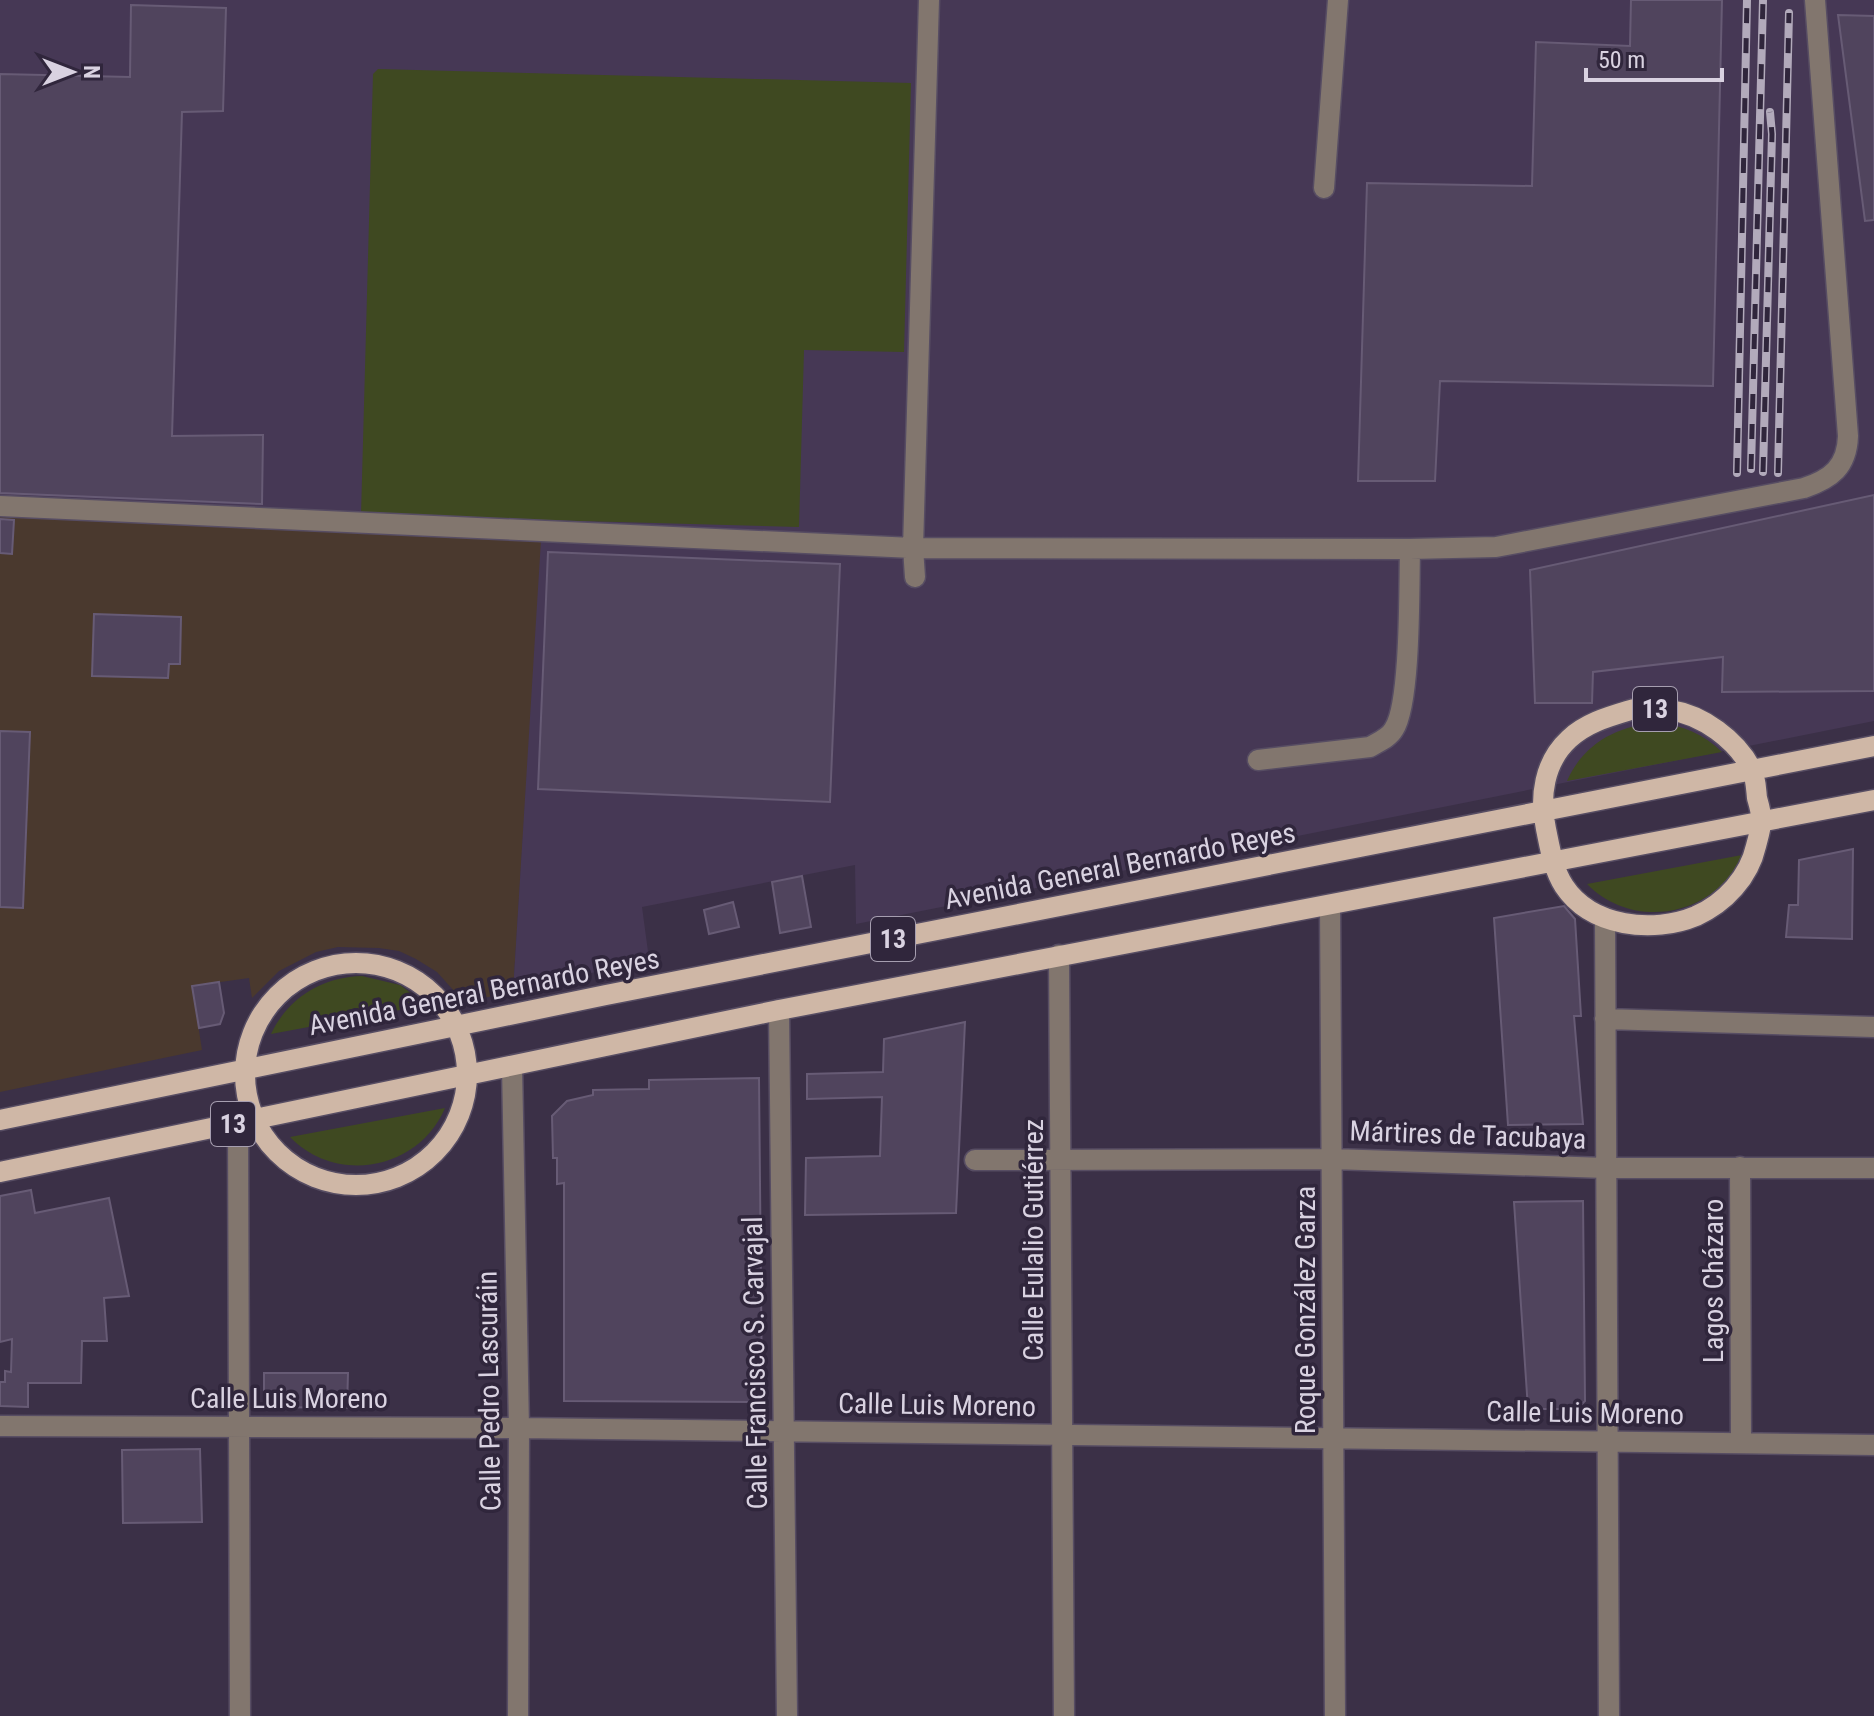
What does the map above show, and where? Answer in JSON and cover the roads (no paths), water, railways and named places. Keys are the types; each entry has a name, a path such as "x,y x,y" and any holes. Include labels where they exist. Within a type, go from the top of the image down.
{"main road":[{"name":"13","path":"1634,709 1671,710 1704,722 1732,741 1753,770 1762,822 1754,857 1735,889 1708,911 1657,927 1623,924 1605,918 1584,905 1565,887 1553,862 1542,812 1549,766 1568,740 1599,719 1634,709"},
{"name":"Avenida General Bernardo Reyes","path":"0,1120 606,995 1874,746"},
{"name":"13","path":"0,1172 779,1010 1874,800"},
{"name":"13","path":"370,963 410,976 432,992 456,1026 464,1050 467,1075 462,1106 453,1127 437,1150 411,1170 365,1185 338,1184 316,1178 296,1168 245,1122 245,1068 250,1039 269,1005 292,982 313,971 334,964 370,963"}],"street":[{"path":"915,577 913,548 929,0"},
{"path":"1324,188 1338,0"},
{"path":"0,506 913,548 1410,549 1496,547 1804,488 1836,472 1848,450 1815,0"},
{"path":"1258,760 1370,747 1384,740 1394,729 1403,701 1410,549"},
{"name":"Roque González Garza","path":"1330,905 1335,1716"},
{"path":"1605,918 1609,1716"},
{"name":"Calle Eulalio Gutiérrez","path":"1059,955 1064,1716"},
{"name":"Calle Francisco S. Carvajal","path":"779,1010 787,1716"},
{"path":"1605,1019 1874,1027"},
{"name":"Calle Pedro Lascuráin","path":"512,1066 519,1428 518,1716"},
{"path":"240,1716 239,1426 245,1122"},
{"name":"Mártires de Tacubaya","path":"975,1160 1332,1159 1606,1168 1874,1168"},
{"name":"Lagos Cházaro","path":"1740,1167 1741,1443"},
{"name":"Calle Luis Moreno","path":"0,1426 1334,1436 1874,1445"}],"railway":[{"path":"1737,473 1747,0"},
{"path":"1751,469 1763,0"},
{"path":"1778,473 1789,13"},
{"path":"1763,472 1772,134 1770,112"}]}
